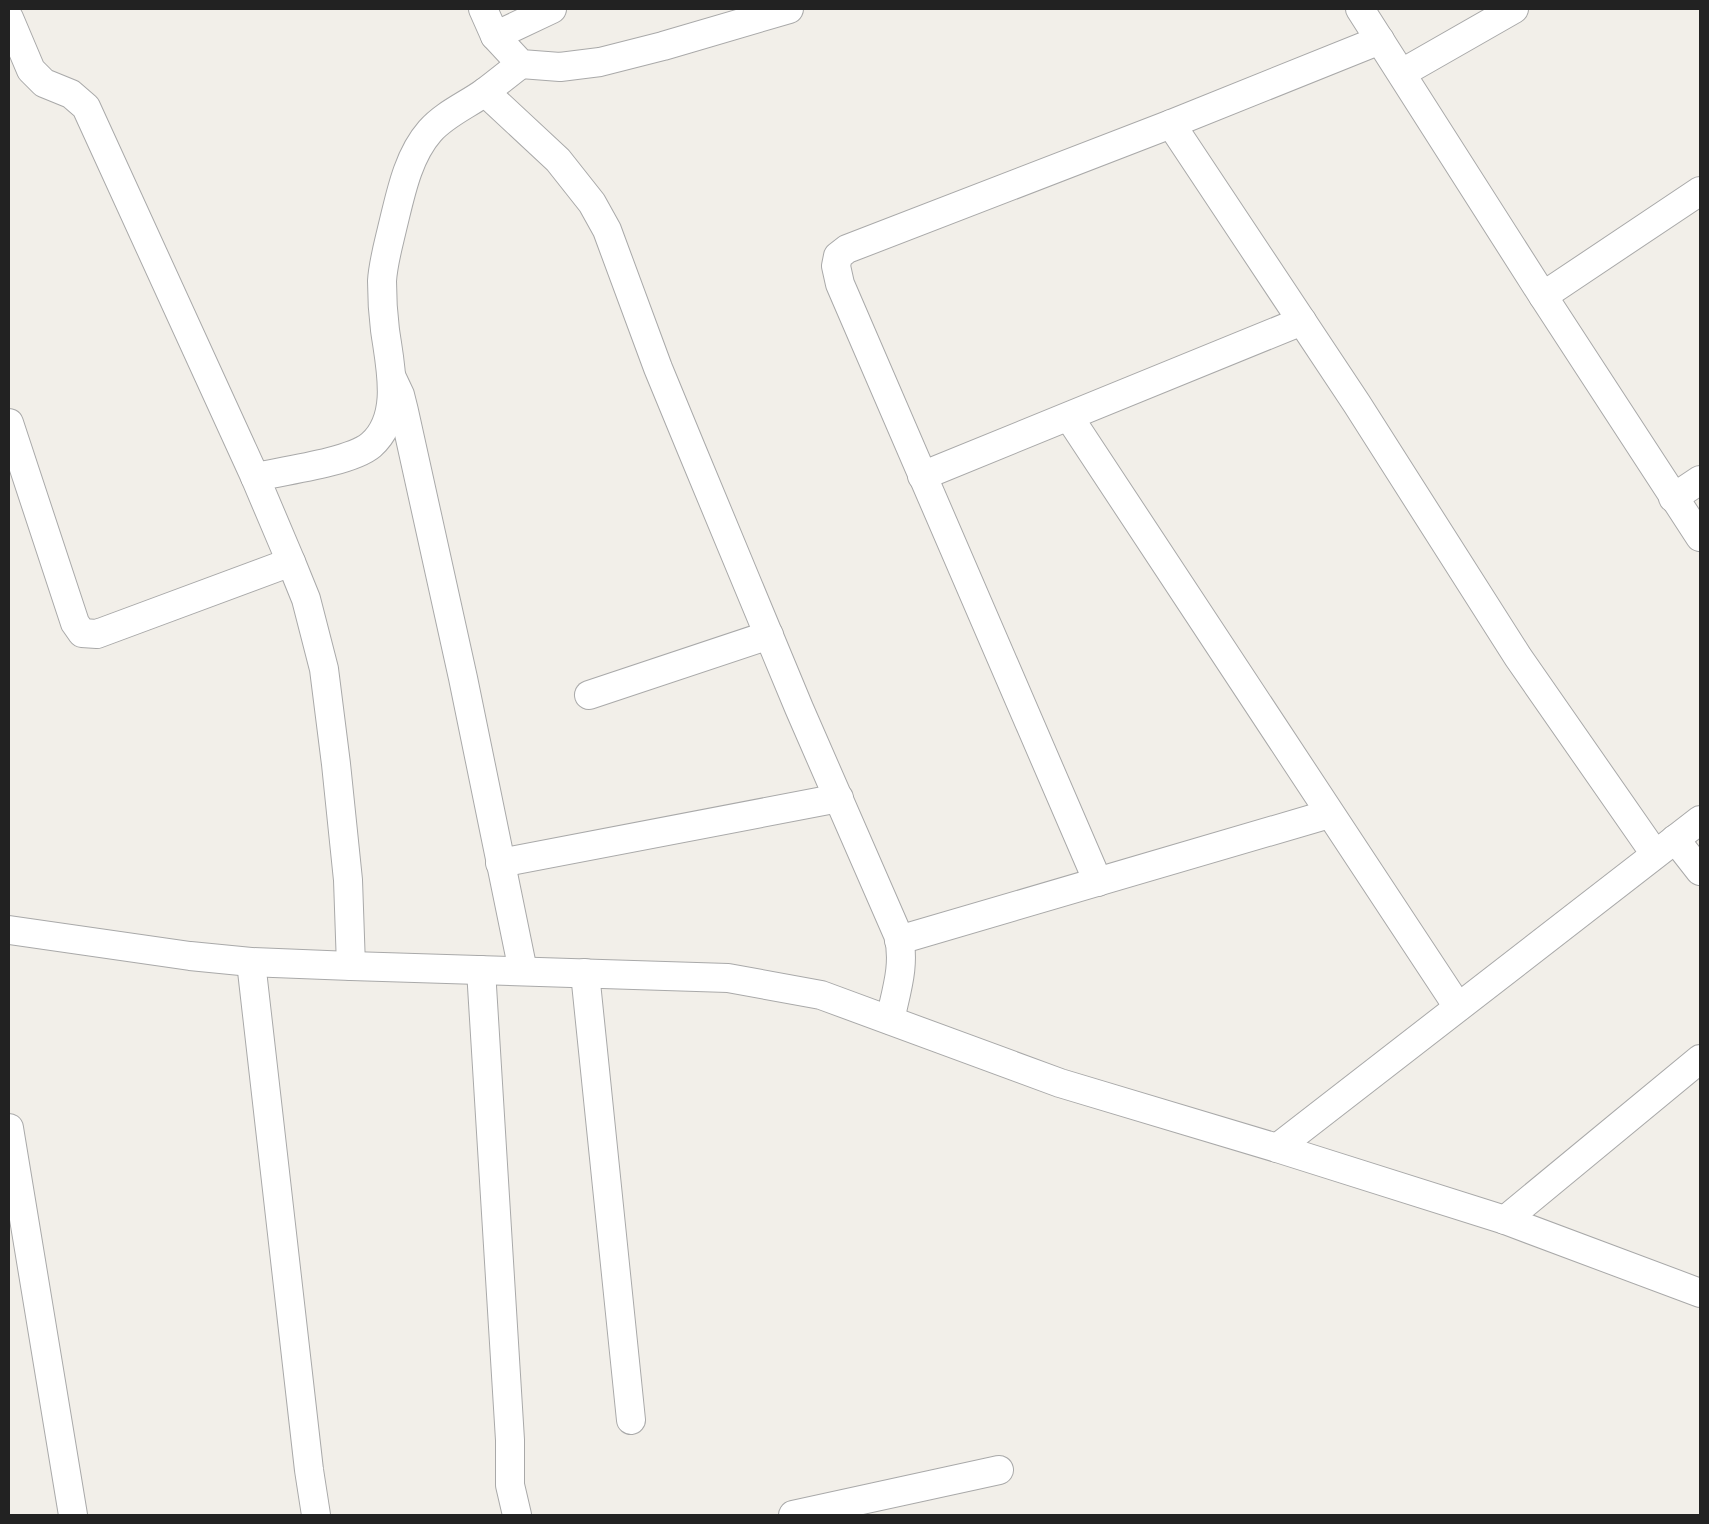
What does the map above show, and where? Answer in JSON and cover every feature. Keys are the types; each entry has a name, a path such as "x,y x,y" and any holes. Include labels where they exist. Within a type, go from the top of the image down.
{"street":[{"path":"483,9 495,36 521,64"},
{"path":"495,36 552,9"},
{"path":"255,477 356,455 371,445 382,433 388,418 392,378 385,328 382,280 386,253 404,178 415,155 430,132 454,111 484,92 521,64 560,67 600,62 664,46 789,9"},
{"path":"1360,9 1673,498 1700,537"},
{"path":"1402,73 1514,9"},
{"path":"9,18 31,70 44,83 71,94 86,107 255,477 306,599 324,669 336,764 348,880 351,966"},
{"path":"1098,882 840,284 836,266 838,256 847,249 1172,124 1380,40"},
{"path":"484,92 558,160 592,203 607,230 658,368 798,708 839,798 899,940 901,966 890,1020"},
{"path":"1172,124 1357,404 1518,657 1665,846 1700,871"},
{"path":"1543,296 1700,190"},
{"path":"922,476 1302,321"},
{"path":"392,378 400,395 463,678 523,971"},
{"path":"1069,417 1458,1008"},
{"path":"9,423 76,623 82,633 97,634 291,562"},
{"path":"1673,498 1700,480"},
{"path":"589,696 768,635"},
{"path":"500,863 839,798"},
{"path":"899,940 1329,814"},
{"path":"1277,1148 1700,820"},
{"path":"9,930 190,956 252,962 728,978 821,995 1060,1083 1277,1148 1505,1220 1700,1293"},
{"path":"252,962 309,1470 316,1515"},
{"path":"481,970 510,1440 510,1485 517,1515"},
{"path":"585,973 632,1420"},
{"path":"1505,1220 1700,1059"},
{"path":"9,1128 73,1515"},
{"path":"793,1515 999,1470"}]}
